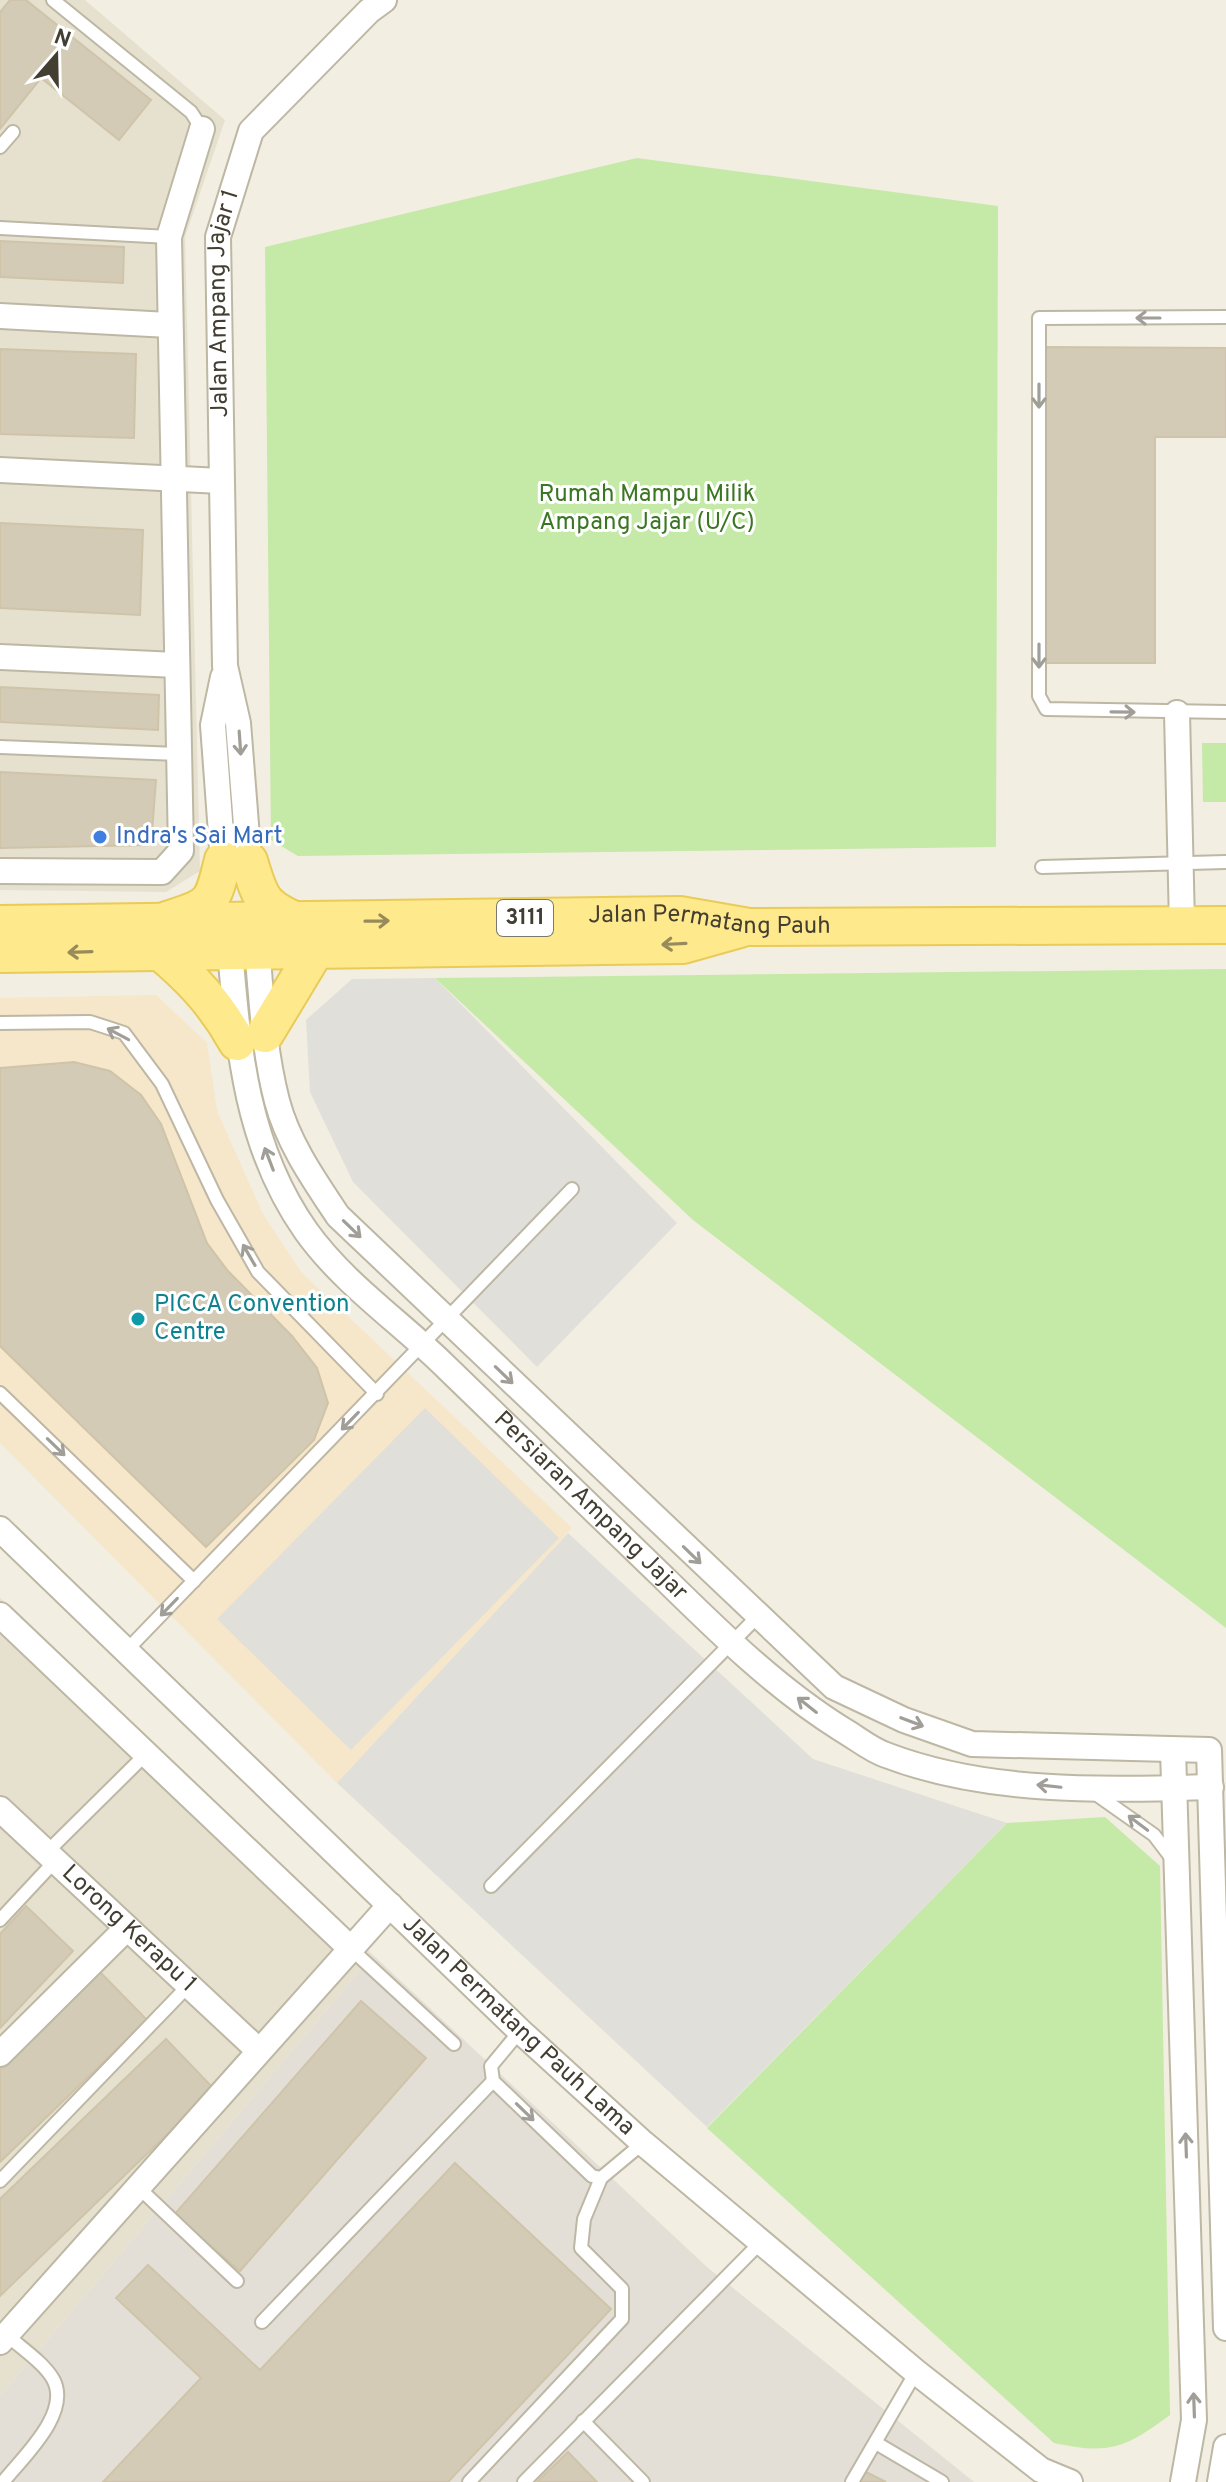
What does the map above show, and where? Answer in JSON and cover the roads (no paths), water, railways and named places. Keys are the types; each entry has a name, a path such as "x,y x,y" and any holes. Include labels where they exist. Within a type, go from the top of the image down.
{"main road":[{"path":"0,954 156,937 204,907 236,860 261,899 308,935 251,1038 218,1008 156,937"},
{"name":"Jalan Permatang Pauh","path":"0,924 156,937 308,935 680,915 749,927 1226,925"}],"street":[{"name":"Jalan Ampang Jajar 1","path":"242,936 236,860 238,723 225,666 218,237 251,131 369,11 384,0"},
{"path":"0,871 162,872 181,851 169,237 202,129"},
{"path":"0,316 169,325"},
{"path":"0,470 221,481"},
{"path":"0,657 177,665"},
{"path":"1177,713 1182,924"},
{"name":"Persiaran Ampang Jajar","path":"242,936 251,1038 246,1090 270,1164 307,1232 356,1286 425,1346 731,1644 812,1711 883,1755 941,1771 1090,1790 1211,1787 1209,1750 972,1744 904,1720 834,1687 338,1216 307,1171 251,1038"},
{"name":"Jalan Permatang Pauh Lama","path":"0,1529 520,2031 643,2143 916,2372 1041,2470 1070,2482"},
{"path":"0,1615 349,1947"},
{"path":"1173,1750 1194,2420 1183,2482"},
{"path":"1211,1787 1226,2328"},
{"name":"Lorong Kerapu 1","path":"0,1809 258,2050"},
{"path":"4,2338 349,1947 390,1905"},
{"path":"0,2054 127,1928"},
{"path":"1220,2482 1226,2447"}],"lane":[{"path":"53,0 191,112 202,129"},
{"path":"0,147 13,132"},
{"path":"0,228 169,237"},
{"path":"1226,317 1039,318 1039,696 1046,709 1060,712 1226,712"},
{"path":"0,747 178,754"},
{"path":"1042,867 1226,862"},
{"path":"0,1023 90,1022 124,1033 162,1084 217,1200 258,1272 377,1394"},
{"path":"126,1651 425,1346 572,1189"},
{"path":"0,1393 194,1581"},
{"path":"491,1886 757,1617"},
{"path":"0,1920 51,1857 146,1754"},
{"path":"1090,1790 1154,1835 1177,1866"},
{"path":"349,1947 454,2044"},
{"path":"0,2181 189,1985"},
{"path":"520,2031 491,2066 493,2081 592,2176 601,2178"},
{"path":"262,2322 493,2081"},
{"path":"469,2482 622,2319 622,2289 581,2248 584,2219 601,2178 643,2143"},
{"path":"138,2187 237,2281"},
{"path":"524,2482 760,2243"},
{"path":"3,2482 44,2431 55,2409 56,2388 52,2377 4,2338"},
{"path":"852,2482 916,2372"},
{"path":"583,2421 643,2482"},
{"path":"876,2443 942,2482"}],"place":[{"name":"Indra's Sai Mart","path":"100,837"},
{"name":"PICCA Convention Centre","path":"138,1319"}],"park label":[{"name":"Rumah Mampu Milik Ampang Jajar (U/C)","path":"647,509"}]}
